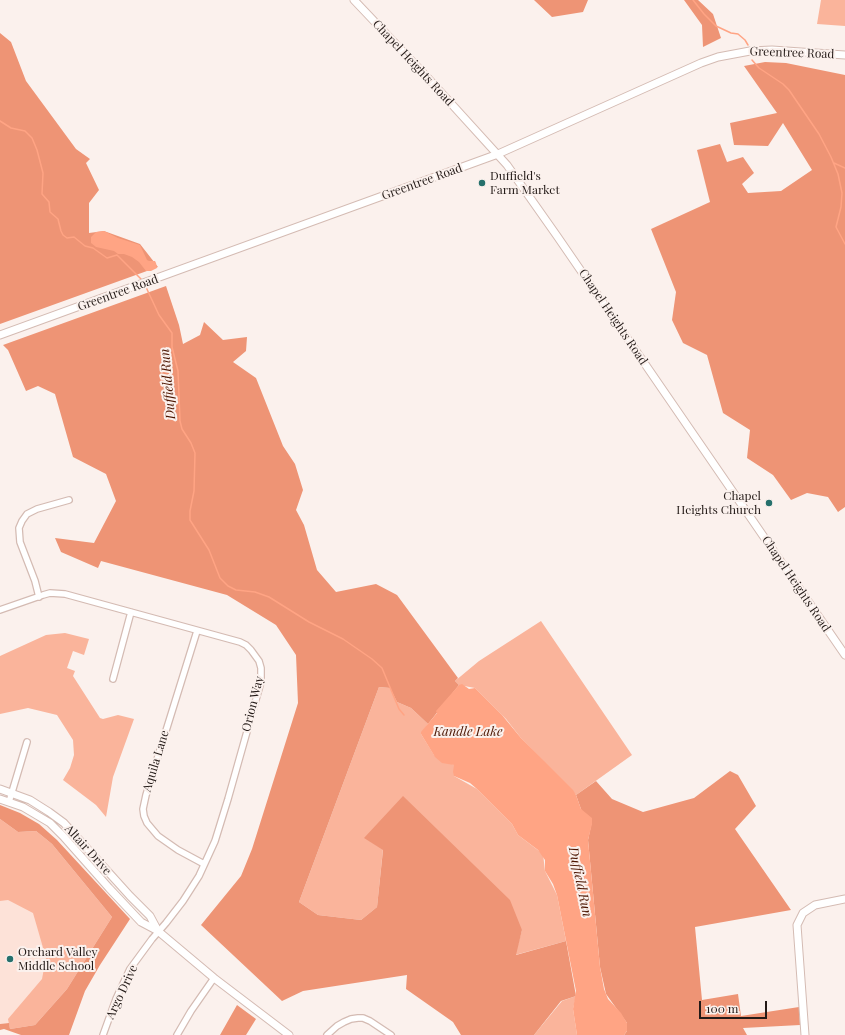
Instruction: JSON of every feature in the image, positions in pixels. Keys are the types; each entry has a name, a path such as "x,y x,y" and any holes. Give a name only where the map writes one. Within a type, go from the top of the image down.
{"street":[{"name":"Chapel Heights Road","path":"354,0 498,154 557,236 845,656"},
{"name":"Greentree Road","path":"0,335 498,154 701,63 718,57 750,51 772,50 845,55"},
{"path":"39,597 35,581 20,542 19,528 27,514 37,509 69,500"},
{"name":"Orion Way","path":"0,610 50,593 65,594 246,645 259,661 262,674 215,841 199,876 183,901 158,931"},
{"path":"113,679 131,612"},
{"name":"Aquila Lane","path":"197,631 143,809 147,823 158,836 178,850 204,864"},
{"path":"9,802 27,742"},
{"name":"Altair Drive","path":"0,789 12,792 38,804 64,824 150,916 158,931"},
{"name":"Altair Drive","path":"0,800 9,802 34,813 57,829 141,922 158,931 214,978 289,1035"},
{"path":"805,1035 798,925 801,916 805,911 815,905 845,899"},
{"name":"Argo Drive","path":"103,1035 116,999 130,970 158,931"},
{"path":"177,1035 191,1011 214,978"},
{"path":"327,1035 344,1022 358,1018 363,1018 370,1021 391,1035"}],"shaded area":[{"path":"534,0 588,0 583,12 552,17"},
{"path":"684,0 698,0 713,14 721,38 703,47 702,25"},
{"path":"821,0 845,0 845,26 817,24"},
{"path":"0,33 11,42 26,81 76,149 90,159 86,163 99,190 89,203 89,233 104,231 140,244 158,267 0,324"},
{"path":"765,62 786,63 845,75 845,507 838,512 828,497 807,493 791,500 773,475 747,458 750,430 723,413 707,355 683,343 672,320 676,292 651,229 710,202 697,150 720,144 727,162 743,157 754,173 742,184 748,193 781,191 812,170 783,123 768,146 734,145 730,123 777,113 744,66"},
{"path":"166,286 179,325 183,344 200,335 204,322 223,340 247,337 246,351 233,362 256,378 283,446 295,464 303,490 296,510 304,525 317,570 336,592 376,584 397,595 458,678 455,681 459,685 428,724 411,708 397,702 390,688 379,687 299,902 318,915 361,920 377,907 383,850 364,838 403,796 510,900 522,930 516,955 566,941 576,996 561,1001 534,1035 461,1035 453,1022 406,989 407,975 303,991 282,1001 201,925 241,876 252,849 298,703 296,655 276,625 227,595 101,561 98,568 61,552 55,538 94,543 116,501 106,474 73,457 55,394 38,386 26,391 8,350 3,345"},
{"path":"541,621 632,755 576,795 521,738 506,719 475,688 459,685 455,681 479,661"},
{"path":"65,633 89,639 84,655 73,651 67,668 75,671 73,676 100,718 103,719 118,715 134,719 113,777 106,817 96,805 63,780 70,768 74,755 73,740 57,715 28,708 0,714 0,656 46,635"},
{"path":"379,687 390,688 397,702 411,708 428,724 421,734 434,755 454,765 454,776 477,789 512,824 518,835 543,854 545,871 557,895 566,941 515,955 522,930 365,838 383,849 377,907 361,920 318,915 299,902"},
{"path":"730,771 738,775 756,806 735,829 791,910 695,927 702,1000 738,994 741,1016 799,1007 800,1025 743,1028 747,1035 624,1035 627,1031 627,1023 606,994 600,967 588,840 592,821 582,812 576,795 596,781 612,799 643,812 694,798"},
{"path":"0,805 20,813 39,824 57,840 130,919 85,991 69,1035 21,1035 4,1029 0,1030 0,1024 9,1023 10,1029 35,1025 67,989 112,917 52,844 36,831 18,832 0,819"},
{"path":"0,819 112,917 35,1025 9,1023 0,1024"},
{"path":"0,819 18,832 36,831 52,844 112,917 67,989 35,1025 10,1029 8,1019 42,979 46,958 33,913 8,900 0,901"},
{"path":"576,996 573,1009 577,1035 534,1035 562,1001"},
{"path":"237,1005 256,1019 246,1035 220,1035"}],"water":[{"path":"104,231 118,238 140,245 147,260 155,261 157,268 151,271 146,271 139,262 132,257 96,247 91,243 91,237 96,232"},
{"name":"Kandle Lake","path":"462,684 469,689 475,688 502,715 521,738 573,790 581,809 592,818 588,840 600,967 604,989 608,999 621,1013 627,1023 627,1031 624,1035 577,1035 573,1009 576,991 557,895 553,884 545,871 545,860 538,850 518,835 512,824 477,789 470,783 454,776 454,765 442,763 435,757 421,734 421,732 437,713 436,711 459,685"}],"waterway":[{"path":"693,0 716,26 731,33 738,34 748,45"},
{"path":"752,60 759,68 783,84 789,90 819,134 831,157 838,174 842,193 841,207 836,227 845,244"},
{"name":"Duffield Run","path":"0,121 11,128 25,131 32,138 43,173 42,194 49,202 50,212 58,219 63,235 67,238 74,237 85,246 93,248 107,258 117,255 142,280"},
{"path":"834,163 845,168"},
{"name":"Duffield Run","path":"145,285 159,315 172,333 172,347 178,371 180,421 182,429 191,443 195,453 194,491 190,511 190,520 209,550 220,578 228,586 236,590 255,592 269,597 309,622 343,639 372,659 382,668 399,709 404,715"}],"place":[{"name":"Duffield's Farm Market","path":"482,183"},
{"name":"Chapel Heights Church","path":"769,503"},
{"name":"Orchard Valley Middle School","path":"10,959"}]}
